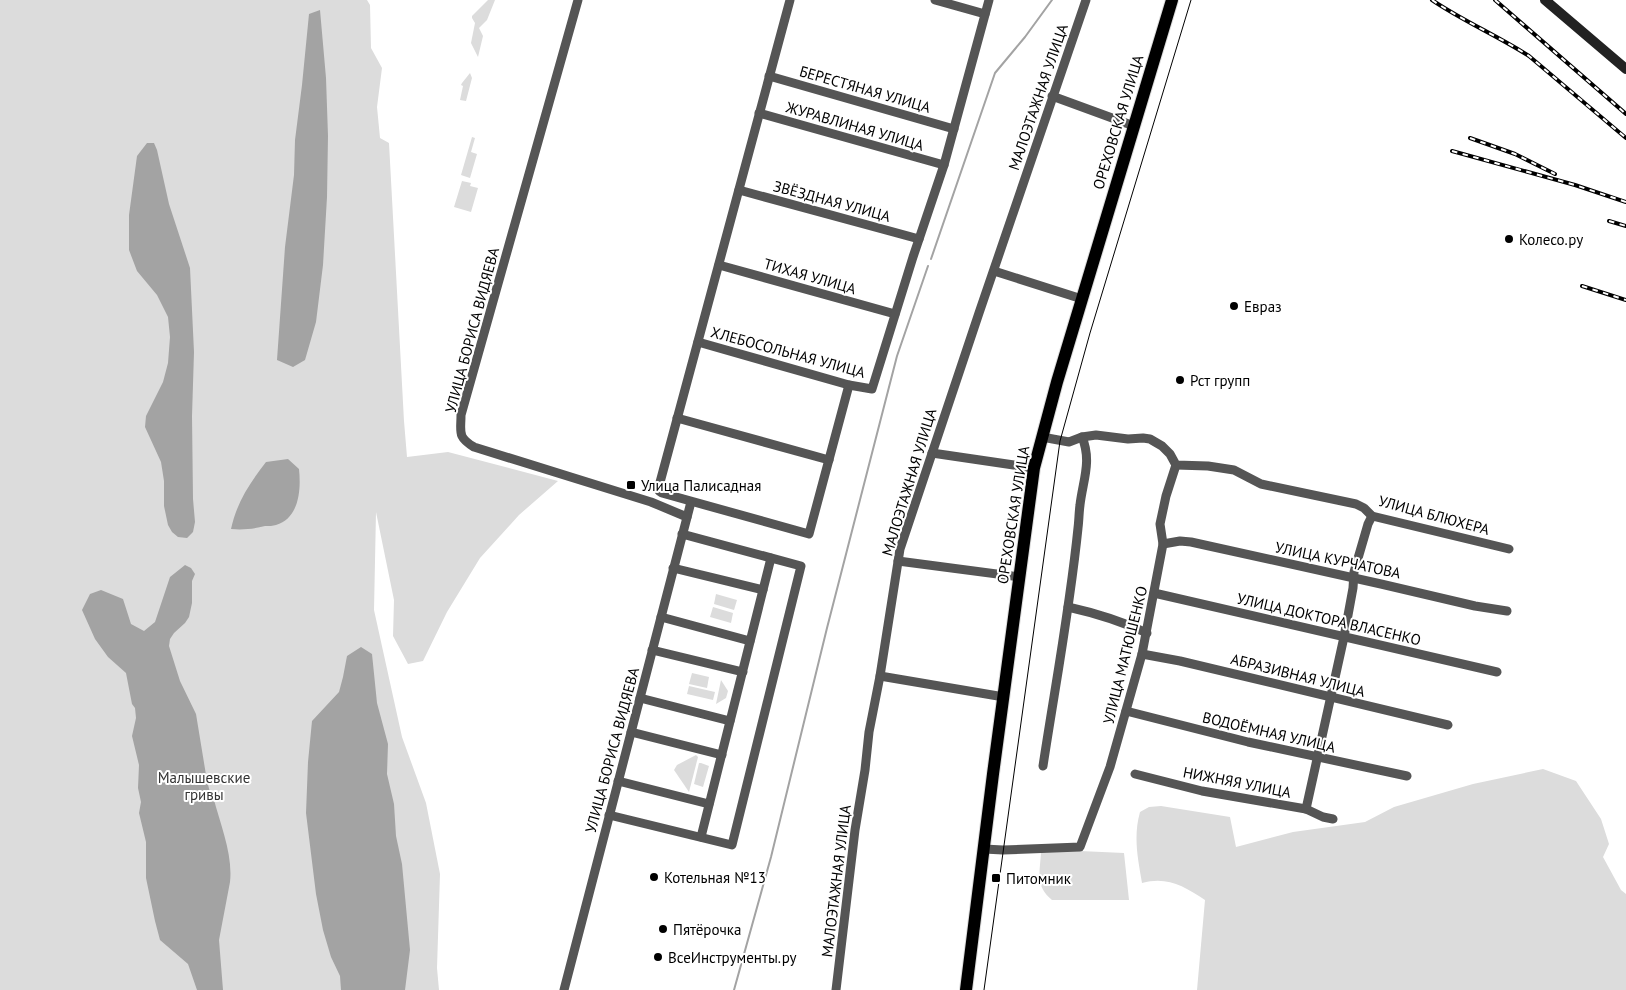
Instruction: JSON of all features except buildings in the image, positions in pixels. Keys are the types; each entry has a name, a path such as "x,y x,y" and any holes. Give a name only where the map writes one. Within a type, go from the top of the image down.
{"main road":[{"name":"ОРЕХОВСКАЯ УЛИЦА","path":"966,990 1034,468 1057,382 1172,0"},
{"path":"1545,0 1626,69"}],"street":[{"name":"УЛИЦА БОРИСА ВИДЯЕВА","path":"578,0 461,414 460,435 464,441 474,446 651,502 687,517"},
{"path":"790,0 658,486 659,491 690,502 809,534 850,385"},
{"path":"936,0 985,14"},
{"path":"895,314 944,165 989,0"},
{"name":"МАЛОЭТАЖНАЯ УЛИЦА","path":"836,990 869,732 900,549 1086,0"},
{"name":"БЕРЕСТЯНАЯ УЛИЦА","path":"769,76 954,129"},
{"path":"1052,96 1134,126"},
{"name":"ЖУРАВЛИНАЯ УЛИЦА","path":"759,114 944,165"},
{"name":"ЗВЁЗДНАЯ УЛИЦА","path":"739,190 919,239"},
{"name":"ТИХАЯ УЛИЦА","path":"719,264 895,314"},
{"path":"994,270 1082,299"},
{"name":"ХЛЕБОСОЛЬНАЯ УЛИЦА","path":"698,342 872,390 895,314"},
{"path":"677,418 829,460"},
{"path":"1042,437 1069,442 1082,437 1096,435 1128,439 1143,438 1162,446 1176,464"},
{"path":"1043,766 1068,607 1079,506 1088,459 1087,449 1082,437"},
{"path":"932,453 1034,468"},
{"name":"УЛИЦА БЛЮХЕРА","path":"1176,464 1234,470 1261,484 1356,504 1364,508 1372,516 1509,549"},
{"name":"УЛИЦА МАТЮШЕНКО","path":"984,849 1080,847 1104,786 1142,654 1163,544 1160,524 1176,464"},
{"name":"УЛИЦА БОРИСА ВИДЯЕВА","path":"564,990 690,502"},
{"path":"1306,809 1344,637 1353,588 1353,578 1372,516"},
{"path":"609,815 732,845 801,566 682,534"},
{"name":"УЛИЦА КУРЧАТОВА","path":"1163,544 1180,541 1191,542 1507,612"},
{"path":"701,837 771,558"},
{"path":"898,561 1020,577"},
{"path":"674,568 763,590"},
{"name":"УЛИЦА ДОКТОРА ВЛАСЕНКО","path":"1154,593 1497,672"},
{"path":"1068,607 1095,613 1128,624 1147,633"},
{"path":"661,617 750,641"},
{"path":"652,650 742,672"},
{"name":"АБРАЗИВНАЯ УЛИЦА","path":"1142,654 1180,661 1448,725"},
{"path":"880,676 1004,697"},
{"path":"640,698 730,721"},
{"name":"ВОДОЁМНАЯ УЛИЦА","path":"1126,712 1318,758 1407,776"},
{"path":"631,732 722,754"},
{"name":"НИЖНЯЯ УЛИЦА","path":"1135,774 1202,791 1306,809 1323,817 1333,819"},
{"path":"618,781 709,804"}],"green space":[{"name":"Малышевские гривы","path":"0,0 367,0 370,5 371,48 382,68 377,107 380,138 389,143 407,457 448,452 558,481 519,515 480,558 447,612 423,661 408,664 393,636 394,600 376,512 374,610 402,737 426,803 440,874 437,968 439,990 0,990"},
{"path":"488,0 495,0 487,20 479,28 483,36 478,57 471,43 475,23 472,16"},
{"path":"470,73 472,78 466,101 460,100 463,86 461,85"},
{"path":"472,137 475,138 471,152 477,154 470,178 461,175"},
{"path":"462,181 471,183 470,186 478,188 471,212 454,207"},
{"path":"716,594 737,600 734,610 714,604"},
{"path":"713,607 733,613 731,623 710,617"},
{"path":"692,673 709,677 707,688 689,684"},
{"path":"721,680 728,691 726,698 716,704"},
{"path":"689,686 715,692 713,700 687,694"},
{"path":"696,755 698,757 689,792 674,770 677,765"},
{"path":"699,763 709,766 703,787 694,784"},
{"path":"1543,769 1576,781 1601,819 1609,844 1603,857 1621,890 1626,894 1626,990 1197,990 1205,900 1190,890 1175,884 1159,881 1142,883 1137,848 1137,830 1140,812 1149,807 1161,806 1230,817 1236,847 1293,832 1365,822 1394,807 1473,784"},
{"path":"1041,852 1124,853 1129,900 1052,900 1047,895 1040,878"}],"shaded area":[{"path":"320,10 326,78 328,136 323,265 316,322 305,360 293,367 277,360 285,247 294,175 295,140 309,14"},
{"path":"147,143 154,143 157,150 169,204 190,268 194,352 192,416 195,522 193,532 187,538 178,537 168,525 164,506 164,481 161,462 145,427 146,416 163,382 168,363 170,337 168,317 157,295 137,271 129,250 129,215 137,156"},
{"path":"288,459 299,469 300,477 297,501 290,516 275,525 248,529 231,529 244,494 266,462"},
{"path":"185,565 191,568 195,574 192,581 192,603 189,617 174,633 170,639 169,646 180,681 196,714 207,781 223,830 230,861 230,882 219,940 223,990 197,990 188,964 160,940 146,878 146,842 139,813 141,802 138,788 139,765 132,736 136,718 135,708 132,704 126,673 108,657 95,639 82,610 90,594 101,590 123,599 131,624 144,631 155,622 170,577"},
{"path":"361,647 372,654 377,703 388,744 387,774 394,804 396,836 402,864 410,950 405,990 341,990 340,976 331,957 323,930 316,894 306,813 312,721 339,692 347,656"}],"waterway":[{"path":"931,259 995,73 1052,0"},
{"path":"734,990 771,857 827,628 897,356 928,266"}],"tram line":[{"path":"984,990 1060,441 1090,333 1191,0"}],"railway":[{"path":"1432,0 1529,56 1626,138"},
{"path":"1495,0 1626,114"},
{"path":"1470,138 1515,154 1555,174"},
{"path":"1452,151 1575,185 1626,202"},
{"path":"1609,221 1626,226"},
{"path":"1582,286 1626,300"}],"place":[{"name":"Колесо.ру","path":"1509,239"},
{"name":"Евраз","path":"1234,306"},
{"name":"Рст групп","path":"1180,380"},
{"name":"Улица Палисадная","path":"631,485"},
{"name":"Котельная №13","path":"654,877"},
{"name":"Питомник","path":"996,878"},
{"name":"Пятёрочка","path":"663,929"},
{"name":"ВсеИнструменты.ру","path":"658,957"}]}
